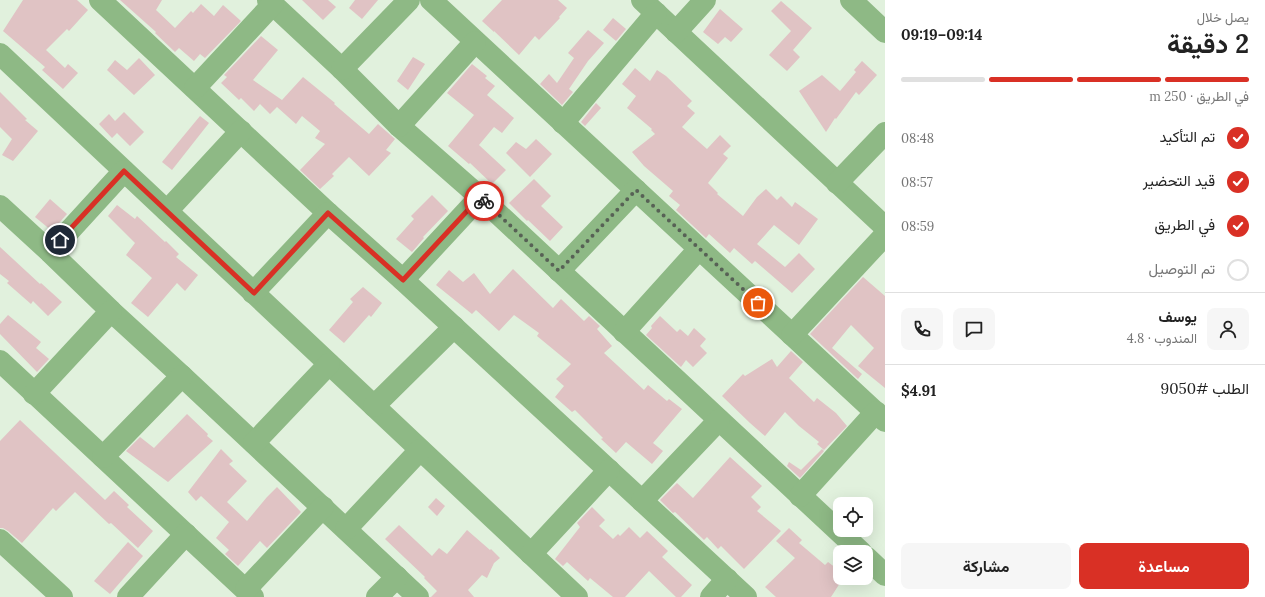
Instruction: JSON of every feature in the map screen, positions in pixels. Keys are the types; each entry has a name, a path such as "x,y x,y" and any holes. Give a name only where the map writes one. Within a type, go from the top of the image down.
{"street":[{"path":"100,0 328,213 403,280 746,597"},
{"path":"342,68 409,0"},
{"path":"431,0 880,417 800,496"},
{"path":"676,32 705,0"},
{"path":"851,0 885,32"},
{"path":"194,88 270,2 342,68 399,126 480,197 853,545"},
{"path":"564,123 649,7 885,227"},
{"path":"399,126 475,42"},
{"path":"0,54 531,554 563,593"},
{"path":"167,211 241,131"},
{"path":"837,183 885,133"},
{"path":"50,252 124,171"},
{"path":"559,271 636,190"},
{"path":"403,280 480,197"},
{"path":"0,206 418,597"},
{"path":"254,293 328,213"},
{"path":"792,335 885,235"},
{"path":"624,332 699,249"},
{"path":"34,394 111,311"},
{"path":"374,406 454,327"},
{"path":"0,361 250,593 323,507"},
{"path":"254,444 329,364"},
{"path":"103,457 182,376"},
{"path":"642,501 719,420"},
{"path":"346,529 420,450"},
{"path":"531,554 609,470"},
{"path":"128,597 186,534"},
{"path":"0,540 62,597"},
{"path":"873,563 884,573"},
{"path":"377,597 396,577"},
{"path":"711,597 727,579"}],"building":[{"path":"23,0 77,0 88,10 69,31 67,29 46,50 65,68 68,64 78,73 63,89 42,70 45,67 3,31"},
{"path":"120,0 162,0 156,10 175,28 191,11 193,13 201,4 214,16 223,5 241,21 205,58 200,54 194,61 179,48 175,52 155,33 156,32"},
{"path":"302,0 328,0 336,7 323,20"},
{"path":"355,0 378,0 362,19 349,8"},
{"path":"502,0 558,0 567,8 559,17 560,18 539,40 535,36 519,55 482,21"},
{"path":"781,1 812,28 793,50 800,57 787,71 769,55 791,31 771,11"},
{"path":"720,9 743,29 731,42 725,37 718,44 703,32"},
{"path":"613,18 626,29 616,41 603,30"},
{"path":"588,30 604,43 588,61 569,89 573,92 562,105 540,84 549,74 557,83 574,58 568,53"},
{"path":"261,36 278,50 253,80 282,100 303,77 335,103 334,104 369,134 378,124 395,139 386,150 391,153 369,176 349,157 332,174 334,176 320,189 300,170 325,144 315,138 320,131 302,116 296,124 277,107 270,114 260,104 254,111 241,98 239,100 221,83 227,77 224,75"},
{"path":"413,57 425,64 408,90 397,81"},
{"path":"139,58 155,75 134,95 107,70 115,60 127,70"},
{"path":"862,61 877,75 859,95 856,92 826,132 799,91 822,75 840,91 856,72 854,70"},
{"path":"472,64 487,76 485,78 495,86 487,95 514,118 502,133 494,127 479,145 506,170 492,184 470,163 469,164 448,146 474,115 447,93"},
{"path":"635,68 650,81 657,70 666,76 692,101 687,106 695,113 682,127 707,149 720,135 731,146 723,154 728,158 708,183 718,193 717,194 743,216 757,197 766,189 777,200 781,196 792,207 795,202 818,219 799,245 774,225 757,244 785,267 799,253 815,269 792,293 755,261 752,264 734,248 730,253 709,234 706,238 676,210 680,205 669,196 673,191 644,166 632,152 655,134 651,130 652,129 627,108 636,96 622,84"},
{"path":"0,92 27,119 25,120 38,131 13,161 2,155 12,139 0,127"},
{"path":"596,103 601,108 585,126 581,122"},
{"path":"124,112 144,132 130,146 117,133 112,138 99,124 109,114 115,121"},
{"path":"200,116 209,123 172,170 162,162"},
{"path":"536,139 552,154 530,177 506,153 516,142 526,149"},
{"path":"534,179 551,196 541,206 563,227 550,241 509,203"},
{"path":"432,195 448,211 423,237 424,238 412,252 396,239 414,219 411,216"},
{"path":"50,199 67,214 52,231 35,217"},
{"path":"117,205 135,219 137,216 165,242 166,241 179,254 176,257 198,275 185,291 177,283 148,317 131,303 152,278 126,255 135,243 108,216"},
{"path":"0,247 62,302 48,316 33,301 31,304 7,283 9,281 0,274"},
{"path":"513,269 553,308 561,299 584,321 589,316 600,326 597,329 612,346 604,353 644,390 648,385 667,401 669,399 682,409 653,443 663,451 652,464 626,442 616,453 575,410 572,412 555,397 564,386 556,379 571,364 537,336 539,333 514,315 499,331 476,310 472,314 436,285 449,270 463,282 474,273 490,294"},
{"path":"863,277 885,296 885,388 858,366 874,348 851,325 832,348 862,374 858,379 810,334"},
{"path":"363,287 382,303 371,317 369,315 344,343 329,330 353,302 350,299"},
{"path":"8,315 41,342 36,348 49,359 37,372 0,334 0,324"},
{"path":"660,316 677,332 680,329 688,336 694,328 706,339 700,346 707,353 693,367 686,360 681,367 646,335 652,328 651,326"},
{"path":"791,351 803,362 789,378 814,402 817,398 836,413 847,426 824,450 817,444 819,442 799,426 785,412 765,436 722,396 743,374 745,376 772,359 777,367"},
{"path":"187,414 208,434 207,436 213,441 168,482 126,451 140,437 154,448"},
{"path":"20,420 105,500 114,491 129,505 127,507 153,531 138,548 111,523 109,524 75,492 56,511 53,508 22,543 8,531 0,528 0,441"},
{"path":"221,449 233,461 229,464 247,481 227,502 247,521 277,487 301,512 267,548 260,541 238,566 225,554 229,550 216,538 229,522 201,496 196,501 188,492"},
{"path":"822,449 824,451 800,478 787,466 789,462 801,470"},
{"path":"730,457 762,486 751,497 761,507 757,511 781,531 744,569 721,546 718,549 707,537 704,540 675,512 673,513 660,500 677,483 693,498"},
{"path":"436,498 445,506 437,516 428,507"},
{"path":"592,507 605,520 599,526 613,539 618,534 620,536 629,527 640,538 647,531 668,551 662,557 692,585 681,597 676,597 649,571 625,597 613,597 590,578 588,581 567,562 563,566 555,559 580,527 577,523"},
{"path":"399,525 432,556 439,548 447,554 467,530 500,558 494,563 487,578 482,575 468,590 474,597 431,597 437,591 424,578 425,577 385,539"},
{"path":"789,528 802,540 799,543 825,565 828,562 833,566 833,585 839,585 831,597 776,597 765,587 795,558 776,541"},
{"path":"128,542 143,556 110,594 94,581"}],"way so far":[{"path":"484,201 559,271 636,190 758,303"}],"route":[{"path":"60,240 124,171 254,293 328,213 403,280 480,197 484,201"}]}
